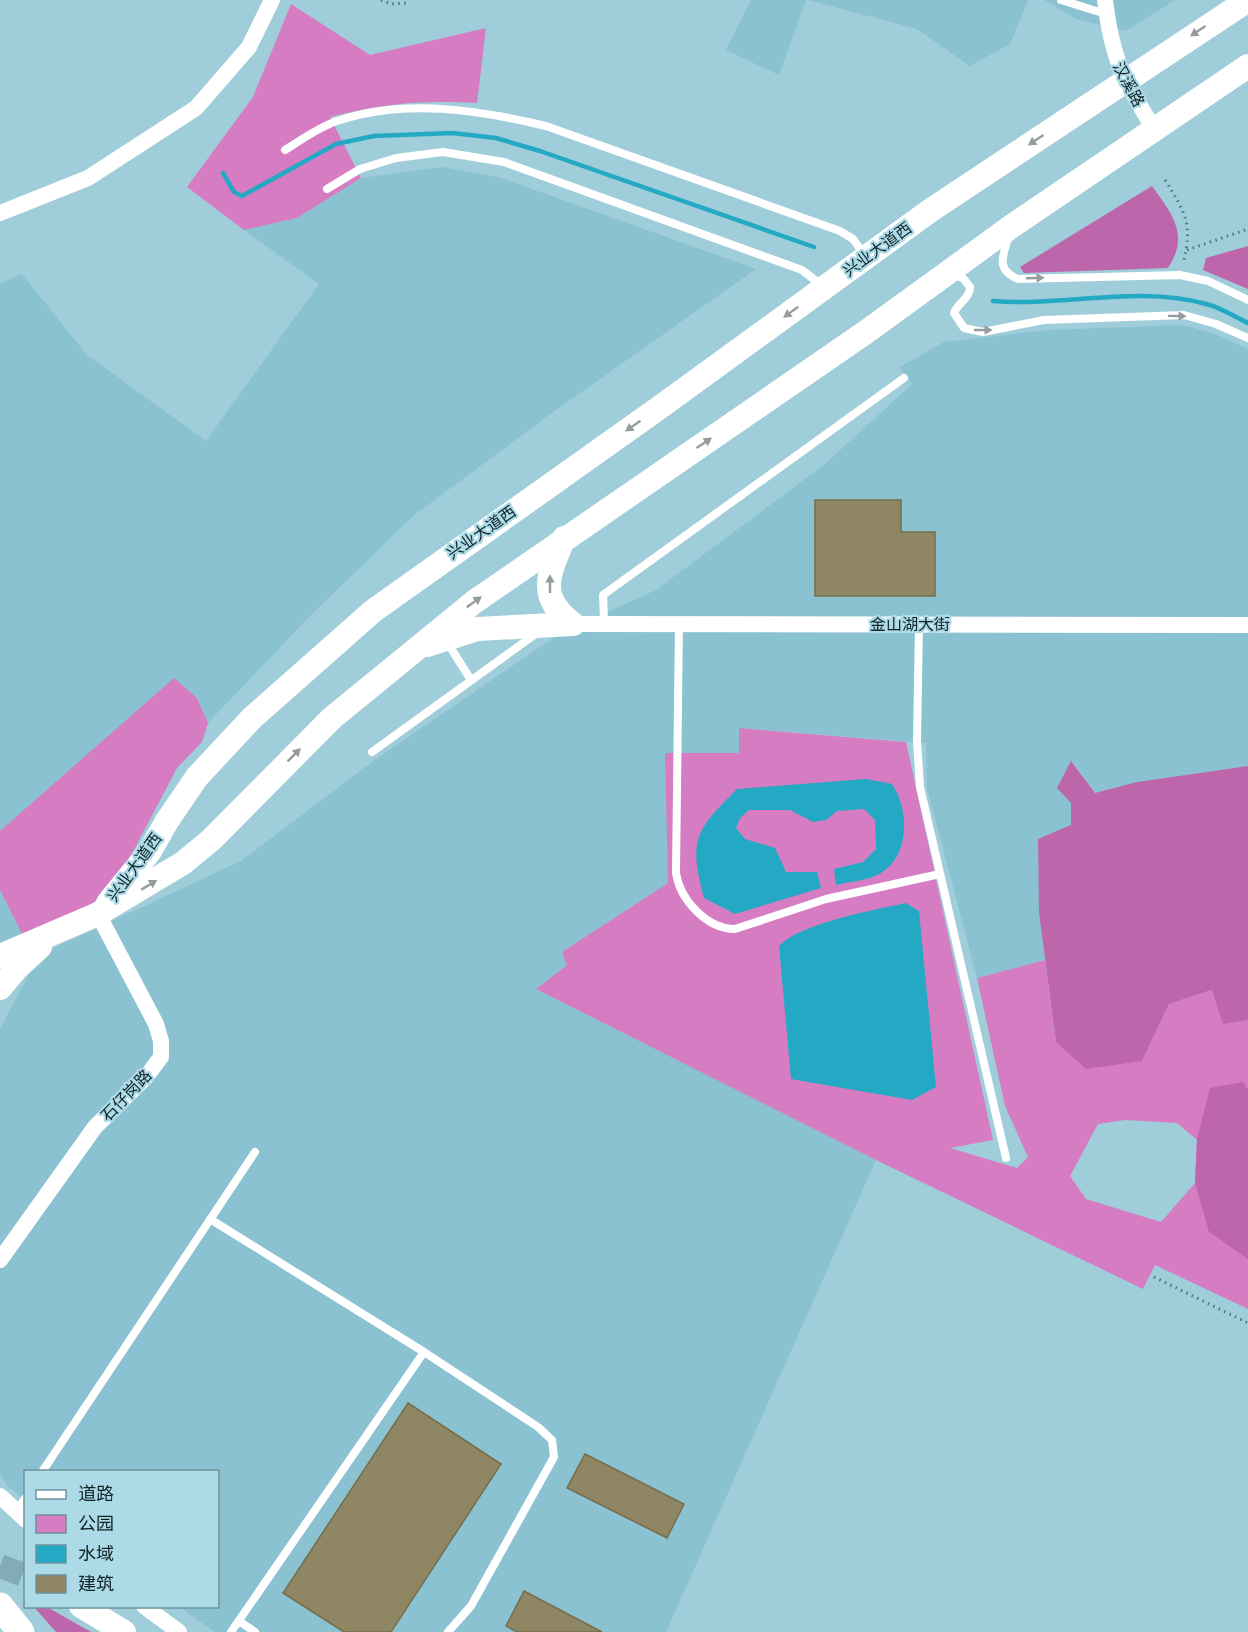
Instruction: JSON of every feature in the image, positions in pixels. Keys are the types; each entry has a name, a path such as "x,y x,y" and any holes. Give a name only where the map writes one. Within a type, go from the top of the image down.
{"main road":[{"path":"0,1606 21,1632"}],"street":[{"path":"1,215 88,178 196,108 249,47 272,0"},
{"name":"兴业大道西","path":"98,914 150,850 167,820 197,777 252,718 373,611 663,405 931,210 1248,0"},
{"name":"汉溪路","path":"1105,7 1114,57 1124,81 1154,129"},
{"name":"兴业大道西","path":"98,914 183,863 211,840 332,718 394,665 474,602 856,339 1012,226 1248,66"},
{"path":"564,538 549,575 549,589 551,602 559,614 573,624"},
{"name":"金山湖大街","path":"573,624 604,622 1248,625"},
{"path":"394,665 427,645 477,629 573,624"},
{"path":"0,956 98,914"},
{"name":"石仔岗路","path":"0,1260 95,1127 146,1077 160,1057 160,1041 156,1024 98,914"},
{"path":"0,988 16,969 55,934"},
{"path":"0,1496 20,1516"},
{"path":"84,1608 124,1632"},
{"path":"147,1608 179,1632"}],"lane":[{"path":"1061,0 1105,7"},
{"path":"285,150 336,121 378,112 423,108 465,110 508,117 546,126 840,231 853,239 866,257"},
{"path":"327,189 360,169 396,158 442,152 504,162 802,270 824,287"},
{"path":"1012,226 1002,260 1008,275 1018,279 1180,275 1208,281 1248,300"},
{"path":"945,273 963,278 970,287 969,296 956,306 954,312 964,328 983,332 1044,320 1184,315 1216,324 1248,338"},
{"path":"604,622 603,595 904,378"},
{"path":"679,623 676,873 678,886 686,898 710,922 722,929 735,929 825,898 940,874"},
{"path":"372,752 549,624"},
{"path":"919,624 916,741 920,787 1006,1158"},
{"path":"445,639 471,680"},
{"path":"43,1470 255,1152"},
{"path":"210,1219 424,1352 538,1426 552,1440 554,1457 471,1606 448,1632"},
{"path":"231,1632 424,1352"},
{"path":"239,1621 255,1632"}],"path":[{"path":"381,0 391,4 411,3"},
{"path":"1165,180 1185,211 1190,234 1180,275"},
{"path":"1187,250 1248,229"},
{"path":"1154,1277 1248,1323"}],"shaded area":[{"path":"751,0 806,0 779,75 726,50"},
{"path":"808,0 1028,0 1010,44 970,66 917,29"},
{"path":"1044,0 1175,0 1126,31 1076,19"},
{"path":"442,167 498,177 756,269 553,412 413,516 308,618 208,723 197,698 0,831 0,284 22,274 87,355 206,441 319,284 244,230 297,218 361,178"},
{"path":"1152,186 1172,216 1178,235 1178,245 1168,268 1024,273 1020,267"},
{"path":"1248,246 1248,289 1203,270 1206,258"},
{"path":"1183,325 1213,333 1248,349 1248,766 1137,782 1095,793 1072,761 1071,825 1039,913 1045,960 977,978 927,788 926,743 740,728 740,753 666,753 668,883 562,952 567,965 537,989 876,1160 666,1632 215,1632 180,1608 219,1608 219,1470 24,1470 24,1498 7,1486 0,1474 0,1029 39,955 241,861 376,759 559,634 656,590 825,464 912,384 900,367 944,342 1048,330"},
{"path":"1071,761 1095,793 1137,782 1248,766 1248,1020 1223,1024 1212,990 1169,1004 1142,1061 1086,1069 1056,1042 1039,913 1038,839 1071,825 1071,803 1057,788"},
{"path":"0,890 23,936 0,945"},
{"path":"1243,1082 1248,1090 1248,1259 1209,1232 1195,1183 1197,1139 1210,1088"},
{"path":"35,1608 49,1608 91,1632 56,1632"}],"green space":[{"path":"291,4 370,55 486,28 477,103 403,104 368,108 330,117 361,178 297,218 244,230 187,187 253,97"},
{"path":"174,678 197,698 208,723 202,742 177,768 117,882 87,908 23,936 0,890 0,831"},
{"path":"739,728 906,742 993,1140 950,1148 1017,1168 1028,1157 1005,1106 977,978 1045,960 1056,1042 1142,1061 1169,1004 1213,990 1223,1023 1248,1020 1248,1309 1155,1265 1143,1289 876,1160 536,989 567,965 562,952 668,883 665,753 739,753","holes":["1125,1120 1177,1123 1197,1140 1195,1183 1161,1222 1086,1199 1070,1176 1098,1124"]}],"water":[{"path":"866,779 892,784 902,808 904,822 900,849 885,870 873,877 836,885 834,869 863,862 876,849 875,820 864,809 837,811 826,820 813,822 790,810 749,810 740,818 736,828 745,839 775,848 786,872 817,872 821,888 735,914 704,898 697,862 699,837 712,815 737,789"},
{"path":"906,903 919,911 936,1087 912,1100 791,1079 779,946 789,938 820,924"}],"building":[{"path":"815,500 901,500 901,532 935,532 935,596 815,596"},
{"path":"408,1403 501,1464 391,1632 344,1632 283,1593"},
{"path":"585,1454 684,1504 667,1538 567,1488"},
{"path":"524,1591 602,1632 517,1632 506,1626"}],"waterway":[{"path":"223,173 234,192 242,196 336,144 374,136 452,133 496,138 540,151 814,247"},
{"path":"993,301 1019,302 1153,296 1211,305 1248,323"}],"tunnel":[{"path":"0,1566 24,1575"}]}
